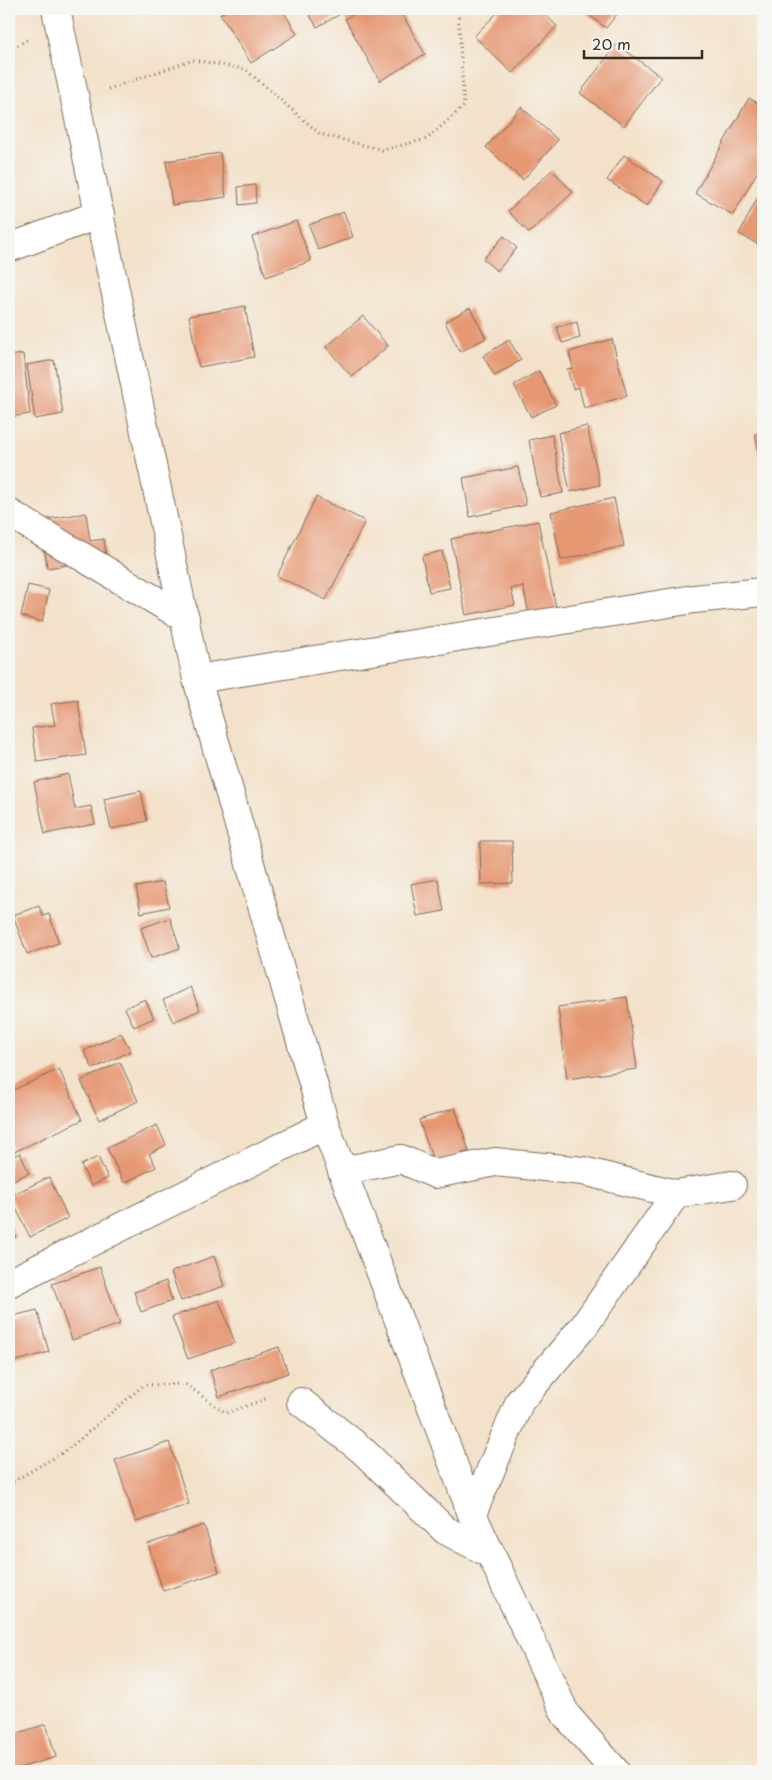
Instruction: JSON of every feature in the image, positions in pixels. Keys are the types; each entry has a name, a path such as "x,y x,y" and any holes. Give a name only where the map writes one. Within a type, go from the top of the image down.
{"street":[{"path":"56,9 197,679 324,1125 472,1514 566,1715 615,1771"},
{"path":"9,248 100,214"},
{"path":"9,513 185,618"},
{"path":"197,679 694,599 763,592"},
{"path":"9,1284 324,1125"},
{"path":"342,1171 401,1159 435,1174 495,1162 583,1171 676,1194 732,1185"},
{"path":"472,1514 520,1400 584,1326 676,1194"},
{"path":"301,1402 362,1450 445,1530 491,1554"}],"path":[{"path":"76,100 193,60 245,70 320,134 382,150 427,139 464,106 458,9"},
{"path":"9,1484 66,1450 144,1385 185,1384 226,1414 275,1395 301,1402"}],"building":[{"path":"229,9 282,9 297,34 251,63 220,14"},
{"path":"306,9 349,9 317,27"},
{"path":"362,9 399,9 425,54 380,81 345,19"},
{"path":"501,9 539,9 557,26 512,73 474,36"},
{"path":"581,9 621,9 606,28"},
{"path":"617,44 661,77 624,126 580,93"},
{"path":"749,98 763,106 763,162 733,215 695,193"},
{"path":"521,107 558,140 523,180 486,147"},
{"path":"220,153 226,197 172,205 166,161"},
{"path":"624,155 663,181 647,206 607,180"},
{"path":"552,170 573,192 529,233 508,211"},
{"path":"255,185 256,203 239,205 238,187"},
{"path":"759,195 763,197 763,247 739,234"},
{"path":"344,212 353,237 318,250 309,225"},
{"path":"296,221 311,261 266,277 252,237"},
{"path":"504,236 517,248 497,271 483,259"},
{"path":"245,306 254,357 199,367 189,316"},
{"path":"470,308 486,338 460,352 445,322"},
{"path":"363,316 388,346 352,377 326,347"},
{"path":"577,322 580,338 562,343 557,327"},
{"path":"612,339 627,396 584,408 579,387 573,389 567,369 573,368 569,352"},
{"path":"509,340 521,360 495,376 483,356"},
{"path":"23,354 30,414 10,417 9,356"},
{"path":"54,360 63,414 35,419 27,365"},
{"path":"539,371 556,405 531,417 514,385"},
{"path":"587,426 600,485 570,492 558,433"},
{"path":"763,433 763,458 760,459 755,434"},
{"path":"552,435 563,493 540,497 529,440"},
{"path":"518,467 526,505 470,517 463,478"},
{"path":"316,497 365,521 326,600 277,576"},
{"path":"614,498 624,546 561,560 551,512"},
{"path":"86,513 90,541 104,539 106,559 47,568 41,520"},
{"path":"538,521 557,612 530,619 523,586 511,589 515,605 466,615 451,539"},
{"path":"442,551 450,588 429,592 422,556"},
{"path":"28,585 49,590 42,622 21,616"},
{"path":"78,700 86,755 37,762 32,728 55,725 51,704"},
{"path":"68,774 75,809 91,806 95,824 45,834 34,782"},
{"path":"141,791 147,821 111,829 104,799"},
{"path":"480,841 512,841 513,883 481,884"},
{"path":"438,879 444,911 417,916 411,884"},
{"path":"163,882 169,907 141,913 136,887"},
{"path":"39,906 43,916 49,914 59,943 27,954 13,915"},
{"path":"170,918 180,948 151,958 141,928"},
{"path":"190,987 200,1010 173,1022 163,1000"},
{"path":"627,997 637,1069 567,1079 558,1007"},
{"path":"145,999 154,1018 134,1027 125,1008"},
{"path":"121,1033 131,1051 93,1069 84,1051"},
{"path":"120,1062 138,1101 99,1120 81,1081"},
{"path":"59,1069 82,1120 14,1152 9,1141 9,1092"},
{"path":"455,1108 469,1151 434,1163 419,1120"},
{"path":"157,1125 166,1145 149,1154 156,1167 124,1183 107,1148"},
{"path":"20,1153 29,1173 9,1182 9,1158"},
{"path":"98,1157 108,1178 91,1186 81,1165"},
{"path":"49,1177 68,1218 30,1237 10,1196"},
{"path":"9,1221 16,1237 9,1240"},
{"path":"214,1256 224,1286 181,1301 171,1272"},
{"path":"100,1267 120,1324 72,1340 52,1284"},
{"path":"166,1281 172,1301 141,1312 134,1292"},
{"path":"219,1300 235,1343 188,1359 172,1317"},
{"path":"37,1310 49,1352 9,1363 9,1317"},
{"path":"279,1347 288,1373 219,1397 210,1370"},
{"path":"169,1442 189,1504 136,1522 115,1460"},
{"path":"204,1525 219,1572 163,1591 148,1544"},
{"path":"46,1724 56,1757 9,1771 9,1736"}]}
